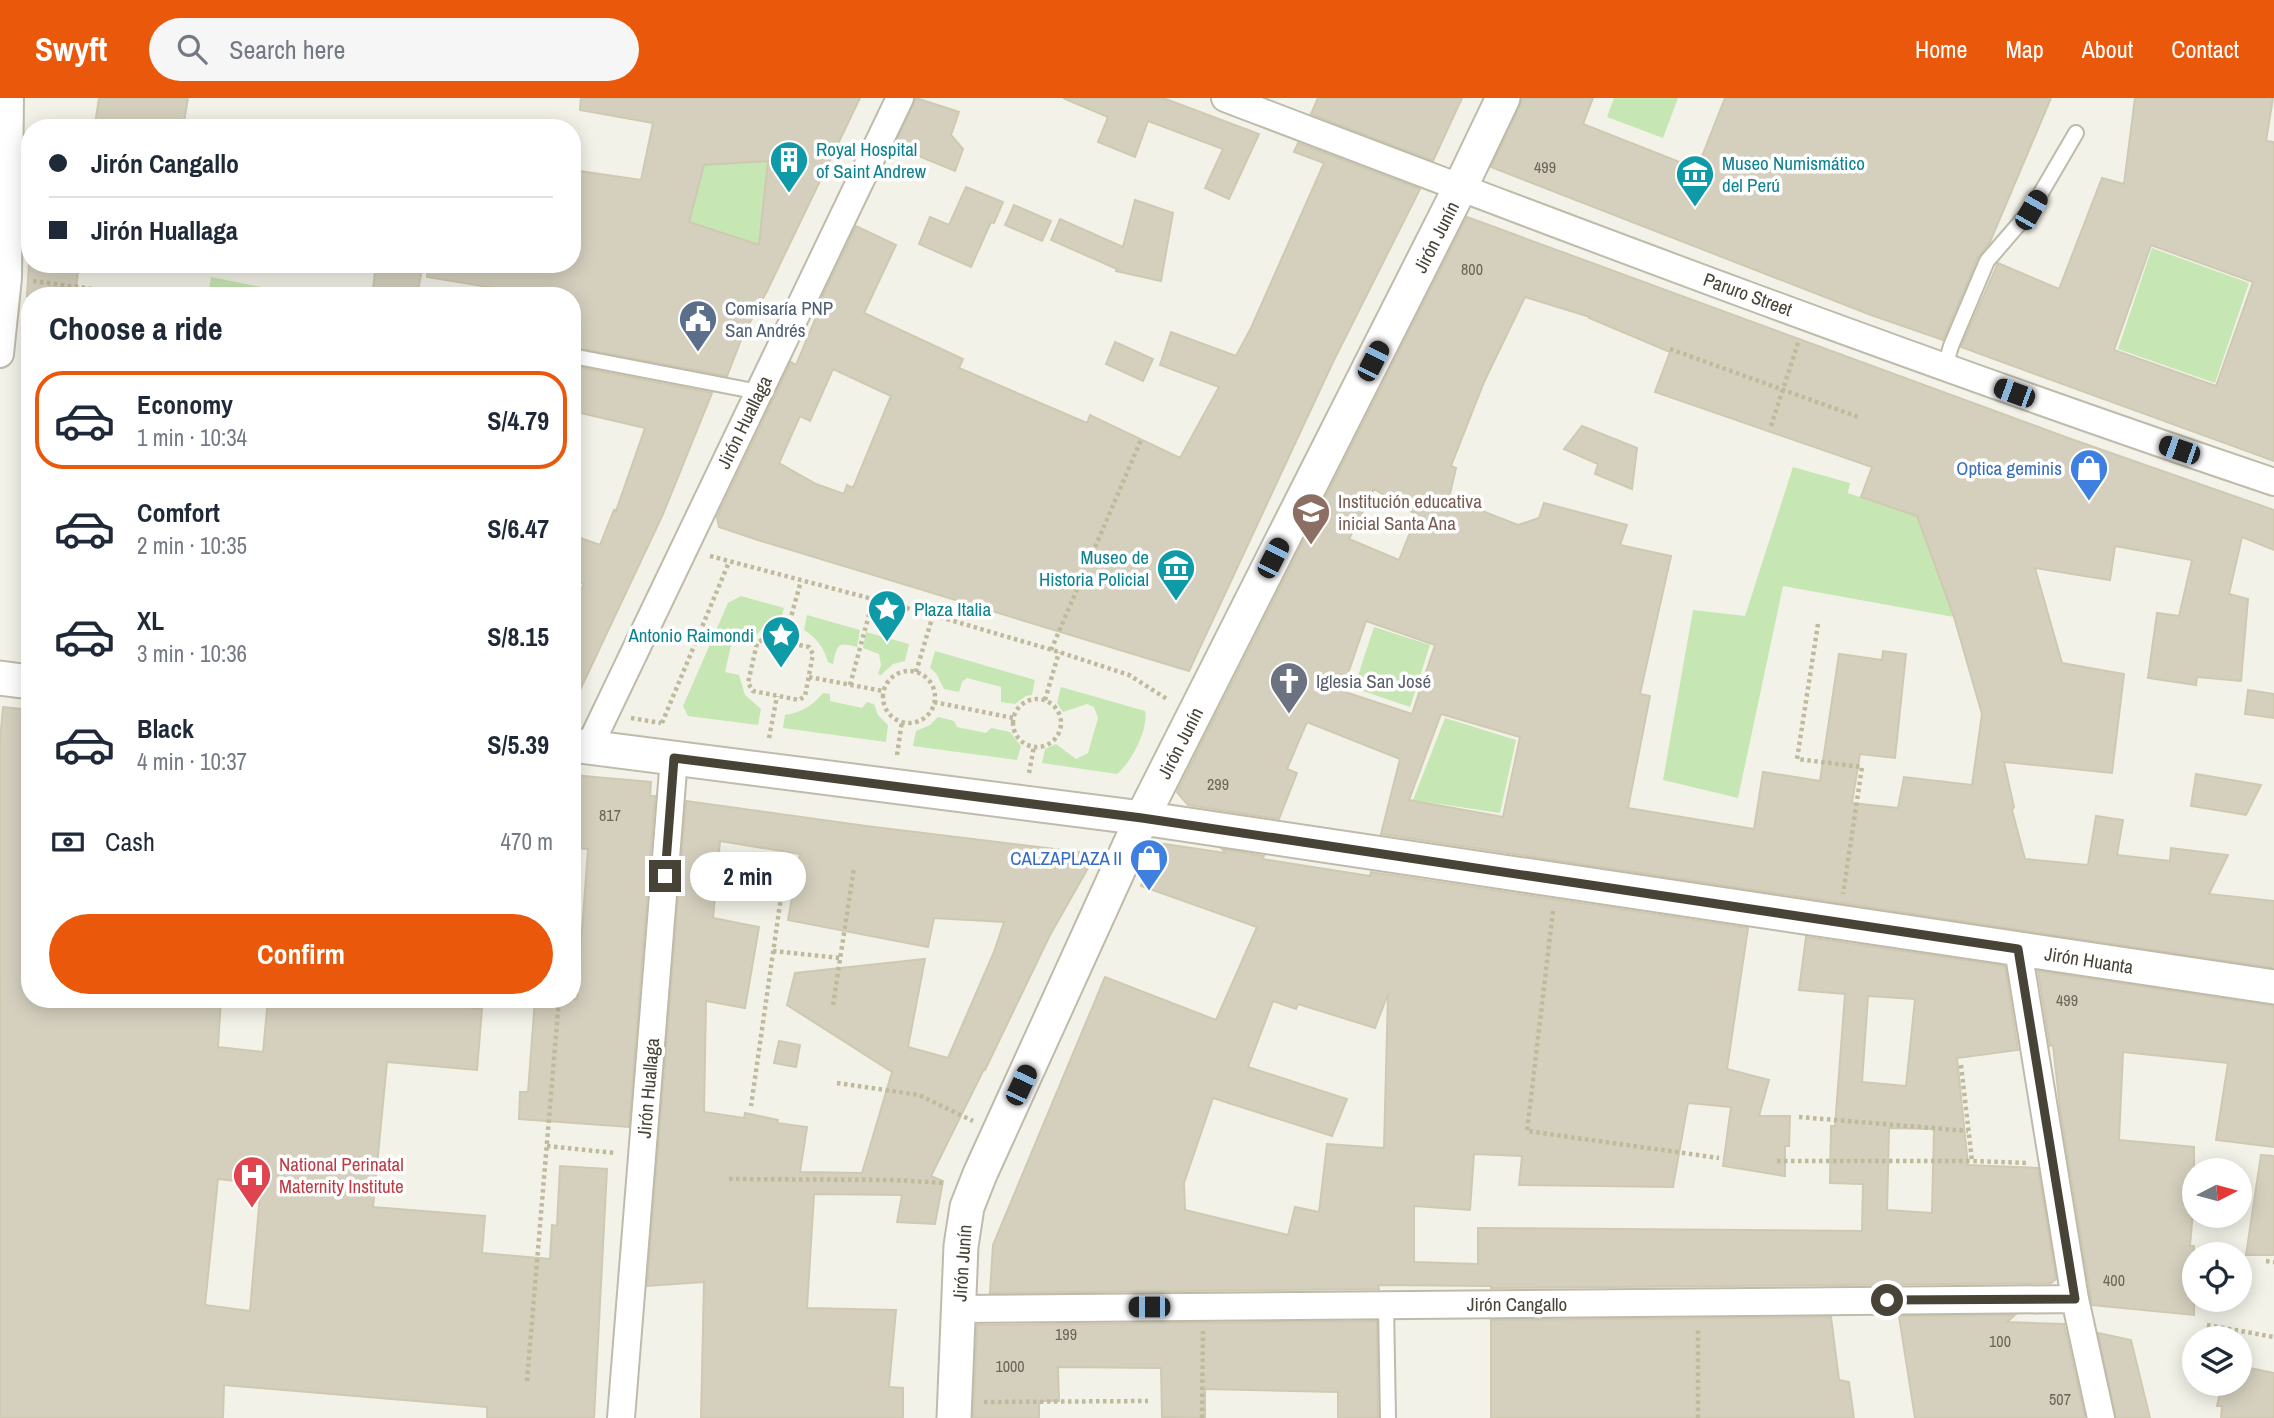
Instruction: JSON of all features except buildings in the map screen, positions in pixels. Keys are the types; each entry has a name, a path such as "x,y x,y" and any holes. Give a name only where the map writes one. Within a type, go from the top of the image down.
{"street":[{"path":"0,354 8,278 10,98"},
{"name":"Jirón Huallaga","path":"581,746 606,714 900,98"},
{"name":"Paruro Street","path":"1225,98 2059,410 2274,482"},
{"name":"Jirón Junín","path":"955,1410 961,1246 967,1207 976,1185 1142,818 1503,98"},
{"path":"0,678 21,681"},
{"name":"Jirón Huanta","path":"581,746 1142,818 2274,987"},
{"name":"Jirón Huallaga","path":"621,1418 674,758"},
{"path":"2018,949 2075,1299 2101,1418"},
{"name":"Jirón Cangallo","path":"958,1309 2075,1299"}],"lane":[{"path":"1945,367 1951,346 1987,261 2031,210 2076,133"},
{"path":"581,356 759,391"},
{"path":"1385,1305 1388,1418"}],"path":[{"path":"8,278 77,287"},
{"path":"1771,426 1807,317"},
{"path":"1670,349 1861,418"},
{"path":"1051,650 1141,440"},
{"path":"684,548 1059,652 1129,675 1165,699 1199,706"},
{"path":"662,723 729,562"},
{"path":"784,642 801,581"},
{"path":"850,685 873,600"},
{"path":"916,672 933,615"},
{"path":"1818,624 1797,760 1862,767 1839,922"},
{"path":"765,638 809,647 813,654 809,677 806,696 799,700 753,691 748,683 757,643 765,638"},
{"path":"1045,700 1059,652"},
{"path":"908,671 916,672 929,680 935,695 934,702 926,717 912,723 902,721 889,714 882,699 883,691 892,677 908,671"},
{"path":"809,677 883,691"},
{"path":"769,738 777,696"},
{"path":"1045,700 1056,708 1059,714 1059,730 1050,743 1034,746 1027,744 1015,734 1013,718 1025,701 1045,700"},
{"path":"934,702 1013,718"},
{"path":"606,714 674,724"},
{"path":"897,755 902,721"},
{"path":"757,736 782,740"},
{"path":"1029,773 1034,746"},
{"path":"884,754 910,757"},
{"path":"1016,771 1041,775"},
{"path":"833,1005 854,869"},
{"path":"665,876 782,890 751,1106"},
{"path":"1557,880 1527,1131 1718,1158"},
{"path":"773,951 840,958"},
{"path":"527,1381 558,1008"},
{"path":"1961,1065 1972,1161"},
{"path":"837,1083 919,1095 999,1134"},
{"path":"1800,1117 1968,1131"},
{"path":"547,1146 642,1155"},
{"path":"1777,1161 1972,1161 2053,1164"},
{"path":"729,1179 894,1180 976,1185"},
{"path":"2266,1261 2274,1262"},
{"path":"1698,1418 1699,1302"},
{"path":"1202,1418 1203,1307"},
{"path":"2207,1325 2274,1337"},
{"path":"955,1410 1148,1401"}],"green space":[{"path":"1614,98 1678,98 1663,138 1607,117"},
{"path":"768,161 759,245 689,222 704,165"},
{"path":"2152,248 2249,283 2215,383 2118,349"},
{"path":"211,277 262,287 209,287"},
{"path":"1793,467 1850,483 1848,493 1917,516 1954,617 1783,586 1738,798 1663,780 1693,610 1745,616"},
{"path":"741,596 784,608 779,625 762,629 747,644 732,641 725,672 739,675 745,695 761,709 758,725 688,716 683,706 728,603"},
{"path":"807,615 860,630 857,647 845,644 839,646 833,664 828,662 819,643 804,630"},
{"path":"1374,627 1430,645 1410,707 1354,688"},
{"path":"866,632 909,644 905,661 893,664 881,675 878,674 881,665 879,654 863,648"},
{"path":"935,651 1035,680 1032,695 1015,704 1001,702 1001,687 967,678 962,682 959,692 944,689 936,673 930,668"},
{"path":"1061,687 1145,711 1146,718 1138,745 1117,774 1042,763 1045,749 1056,744 1076,759 1088,753 1098,718 1094,707 1087,704 1063,712 1057,703"},
{"path":"823,693 830,694 830,701 862,708 867,702 874,704 878,715 888,725 886,742 783,728 785,715 806,708"},
{"path":"938,717 954,721 957,727 986,733 991,728 1010,732 1021,746 1017,760 913,746 916,731 930,725"},
{"path":"1445,718 1516,740 1500,813 1413,800"}],"place":[{"name":"Royal Hospital of Saint Andrew","path":"789,194"},
{"name":"Museo Numismático del Perú","path":"1695,208"},
{"name":"Comisaría PNP San Andrés","path":"698,353"},
{"name":"Optica geminis","path":"2089,502"},
{"name":"Institución educativa inicial Santa Ana","path":"1311,546"},
{"name":"Museo de Historia Policial","path":"1176,602"},
{"name":"Plaza Italia","path":"887,643"},
{"name":"Antonio Raimondi","path":"781,669"},
{"name":"Iglesia San José","path":"1289,715"},
{"name":"CALZAPLAZA II","path":"1149,892"},
{"name":"National Perinatal Maternity Institute","path":"252,1209"}],"route":[{"path":"665,876 674,758 1142,818 2018,949 2075,1299 1887,1300"}]}
